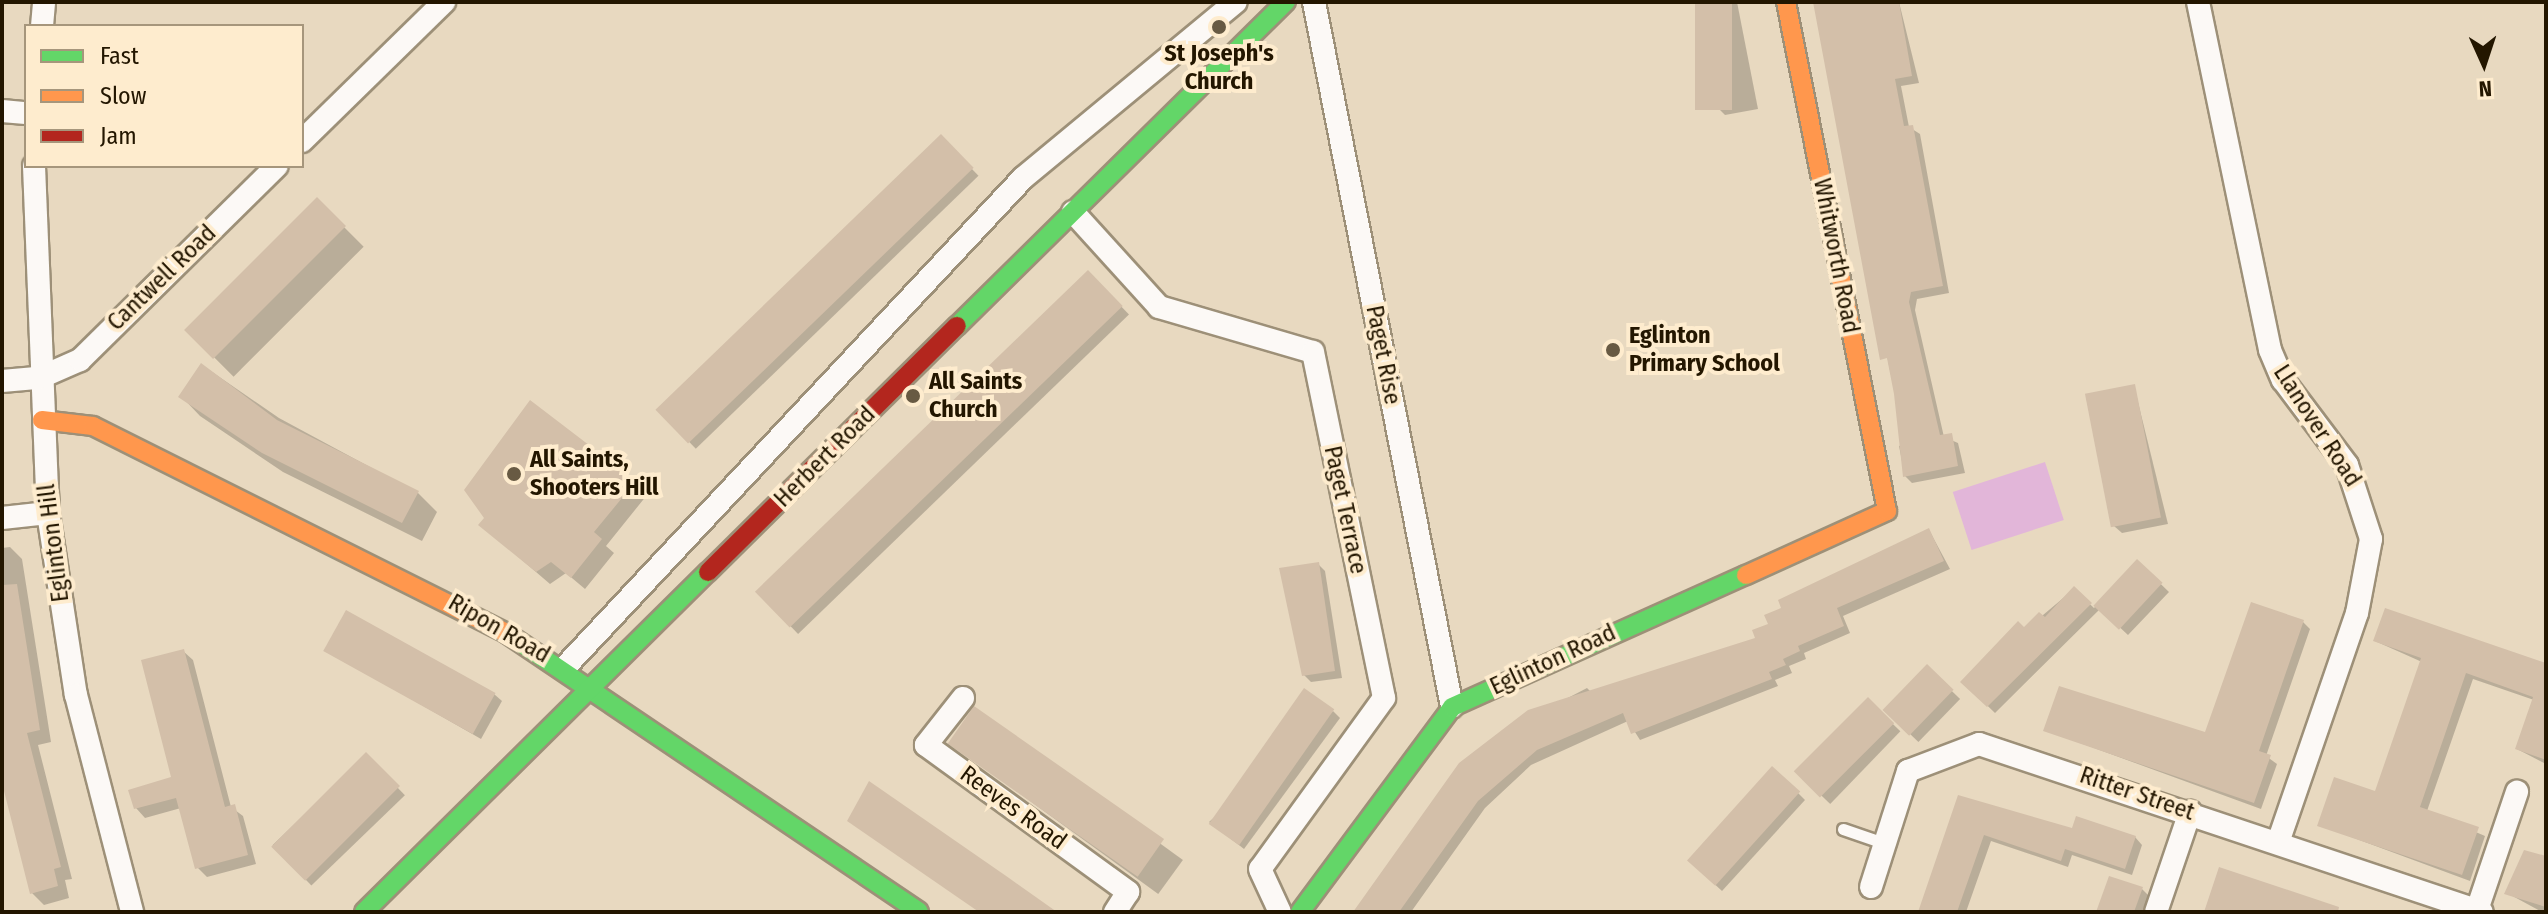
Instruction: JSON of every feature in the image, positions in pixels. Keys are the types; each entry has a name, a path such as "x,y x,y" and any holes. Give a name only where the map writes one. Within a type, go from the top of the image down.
{"street":[{"path":"42,24 44,2"},
{"path":"304,139 444,2"},
{"name":"Herbert Road","path":"565,667 1023,178 1236,2"},
{"name":"Herbert Road","path":"364,912 1286,2"},
{"name":"Paget Rise","path":"1314,2 1452,707"},
{"name":"Whitworth Road","path":"1786,2 1887,511"},
{"name":"Llanover Road","path":"2198,2 2270,350 2347,465 2371,539 2357,613 2278,842"},
{"path":"2,111 24,113"},
{"name":"Eglinton Hill","path":"34,168 39,378 48,513 76,695 132,912"},
{"name":"Cantwell Road","path":"2,381 39,378 80,360 275,168"},
{"name":"Paget Terrace","path":"1073,212 1159,307 1313,352 1384,698 1260,869 1280,912"},
{"name":"Ripon Road","path":"42,420 93,426 270,509 565,667 919,912"},
{"name":"Eglinton Road","path":"1300,912 1452,707 1887,511"},
{"path":"2,518 48,513"},
{"name":"Reeves Road","path":"963,698 926,745 1128,892 1115,912"},
{"name":"Ritter Street","path":"1871,887 1908,771 1979,744 2480,911"},
{"path":"2480,911 2517,792"},
{"path":"2156,912 2190,812"}],"lane":[{"path":"1843,829 1884,843"}],"shaded area":[{"path":"2045,462 2064,520 1972,550 1953,492"}],"building":[{"path":"1695,2 1732,2 1732,110 1695,110"},
{"path":"1813,2 1899,2 1912,76 1895,79 1904,126 1913,125 1943,286 1911,292 1909,302 1940,435 1952,433 1958,466 1903,477 1894,394 1887,358 1880,360"},
{"path":"941,134 974,168 688,444 655,410"},
{"path":"317,197 346,226 213,359 184,330"},
{"path":"1088,270 1123,306 790,628 755,592"},
{"path":"201,363 277,420 419,491 402,523 262,453 178,397"},
{"path":"2135,384 2161,518 2111,527 2085,394"},
{"name":"All Saints, Shooters Hill","path":"530,400 636,481 594,532 602,539 571,578 551,562 536,572 478,525 484,518 464,490"},
{"path":"1929,528 1944,561 1837,608 1844,626 1798,646 1800,651 1783,659 1786,665 1769,672 1772,679 1631,734 1623,713 1537,750 1478,801 1399,912 1353,912 1459,763 1528,710 1755,638 1752,630 1768,624 1764,615 1781,608 1778,600"},
{"path":"2137,559 2163,583 2119,630 2093,606"},
{"path":"1319,562 1335,671 1302,676 1279,568"},
{"path":"17,584 40,730 27,733 61,867 54,869 58,886 30,894 2,783 2,585"},
{"path":"2074,586 2092,603 1987,707 1960,682 2018,621 2024,627 2039,612 2045,617"},
{"path":"2251,602 2304,620 2259,751 2271,755 2254,803 2043,731 2059,686 2205,732"},
{"path":"2385,608 2546,663 2546,760 2515,749 2533,697 2466,673 2420,807 2479,827 2462,875 2317,826 2334,777 2375,791 2421,658 2373,641"},
{"path":"346,610 496,693 473,734 323,651"},
{"path":"184,649 225,807 235,804 248,855 195,869 176,798 134,809 128,790 171,777 141,660"},
{"path":"1927,664 1954,690 1909,736 1883,710"},
{"path":"1304,688 1334,709 1239,845 1209,824"},
{"path":"1868,697 1894,723 1820,797 1794,771"},
{"path":"974,706 1164,839 1138,877 948,744"},
{"path":"366,752 400,786 305,881 271,847"},
{"path":"1772,766 1800,791 1715,886 1687,860"},
{"path":"869,781 1057,912 979,912 847,821"},
{"path":"1958,795 2072,828 2076,816 2136,836 2125,869 2065,849 2061,861 1984,835 1957,912 1918,912"},
{"path":"2524,850 2546,856 2546,907 2504,894"},
{"path":"2219,867 2339,907 2338,912 2204,912"},
{"path":"2109,876 2143,887 2134,912 2096,912"}],"traffic: fast":[{"path":"957,326 1286,2"},
{"path":"364,912 708,572"},
{"path":"1300,912 1452,707 1746,575"},
{"path":"506,633 919,912"}],"traffic: slow":[{"path":"1746,575 1887,511 1786,2"},
{"path":"42,420 93,426 506,633"}],"traffic: jam":[{"path":"708,572 957,326"}],"place":[{"name":"St Joseph's Church","path":"1219,27"},
{"name":"Eglinton Primary School","path":"1613,350"},
{"name":"All Saints Church","path":"913,396"},
{"name":"All Saints, Shooters Hill","path":"514,474"}]}
